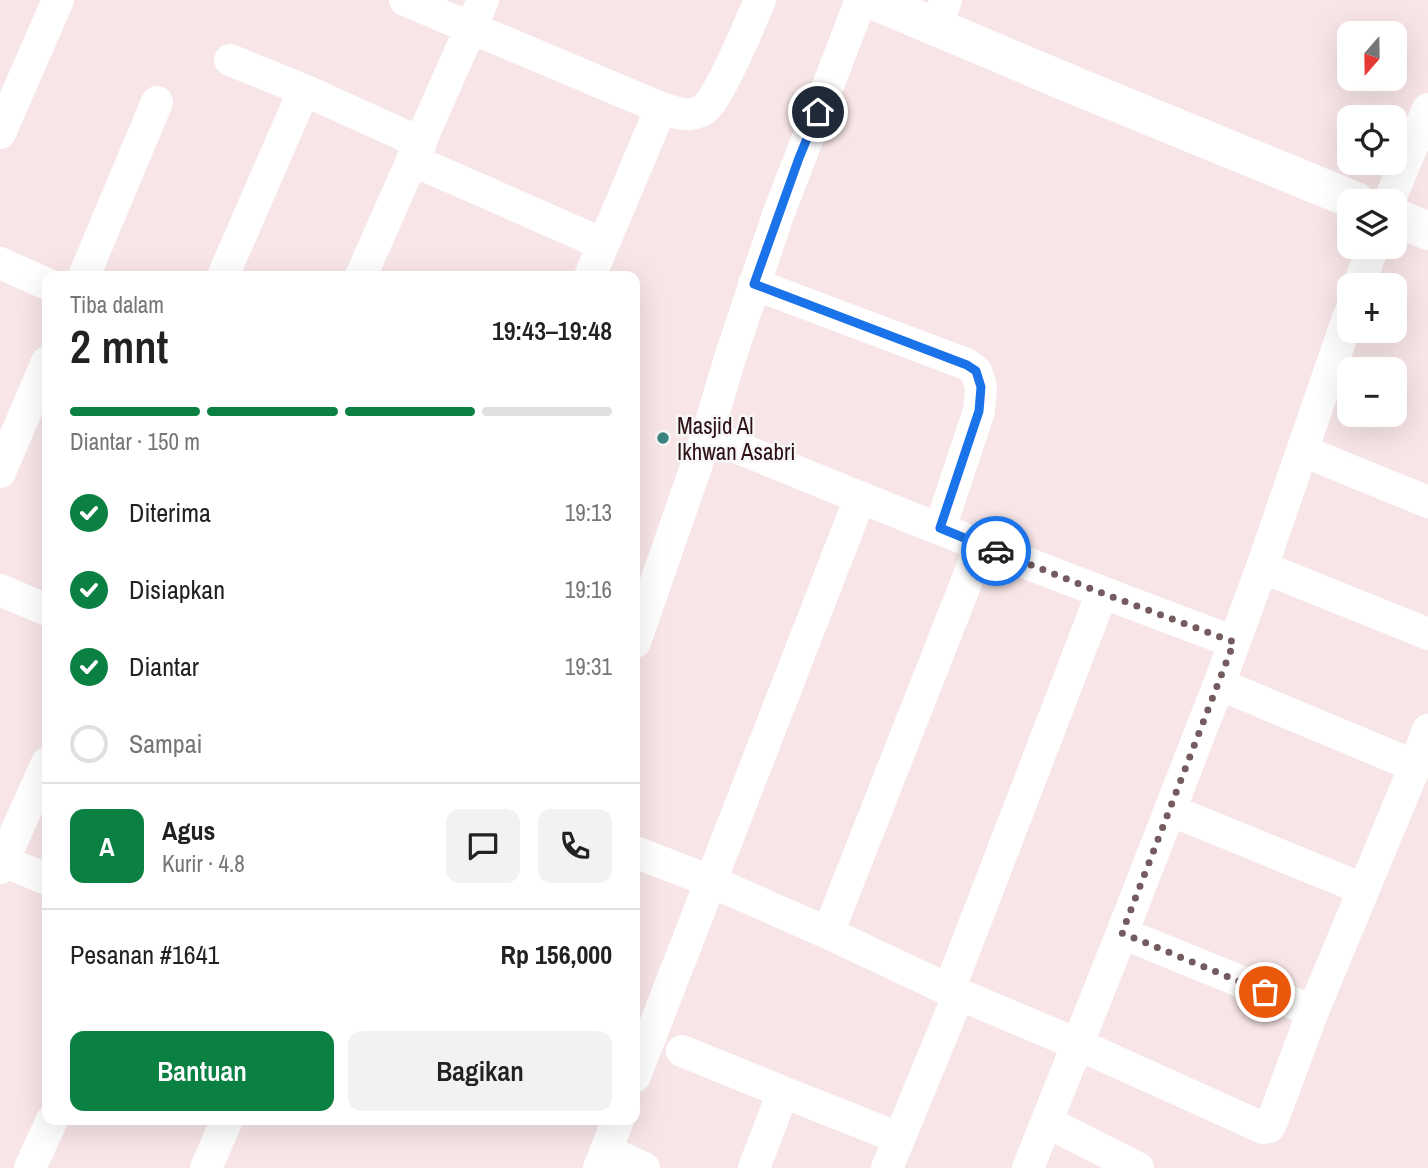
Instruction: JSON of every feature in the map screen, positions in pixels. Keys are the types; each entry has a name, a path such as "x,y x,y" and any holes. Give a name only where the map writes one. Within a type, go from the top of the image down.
{"street":[{"path":"0,133 58,0"},
{"path":"405,0 477,13 661,108 687,115 706,109 718,92 760,0"},
{"path":"640,628 707,435 754,284 799,158 861,0"},
{"path":"873,0 941,13 1078,87 1337,193"},
{"path":"363,271 477,13"},
{"path":"230,60 304,90 416,151 603,244"},
{"path":"225,271 304,90"},
{"path":"86,271 157,102"},
{"path":"592,271 661,108"},
{"path":"1394,189 1428,109"},
{"path":"1407,222 1428,231"},
{"path":"0,263 42,282"},
{"path":"754,284 967,365 976,371 981,387 979,411 940,528"},
{"path":"1028,1168 1219,684 1340,343"},
{"path":"0,472 42,374"},
{"path":"707,435 860,498 1234,642"},
{"path":"1303,451 1428,502"},
{"path":"640,1063 860,498"},
{"path":"828,933 981,545"},
{"path":"1262,567 1428,634"},
{"path":"0,590 42,608"},
{"path":"887,1168 1102,593"},
{"path":"1219,684 1415,766"},
{"path":"640,854 710,881 1263,1128 1269,1126 1273,1119 1313,1011 1428,730"},
{"path":"42,774 1,863 42,877"},
{"path":"1170,810 1363,889"},
{"path":"1122,933 1313,1011"},
{"path":"682,1051 899,1138"},
{"path":"754,1168 783,1092"},
{"path":"1047,1122 1138,1168"},
{"path":"30,1168 50,1125"},
{"path":"206,1168 225,1125"},
{"path":"607,1138 645,1168"}],"way so far":[{"path":"996,551 1234,642 1122,933 1265,992"}],"place":[{"name":"Masjid Al Ikhwan Asabri","path":"663,438"}],"route":[{"path":"818,112 754,284 901,339 976,371 981,387 979,411 940,528 996,551"}]}
